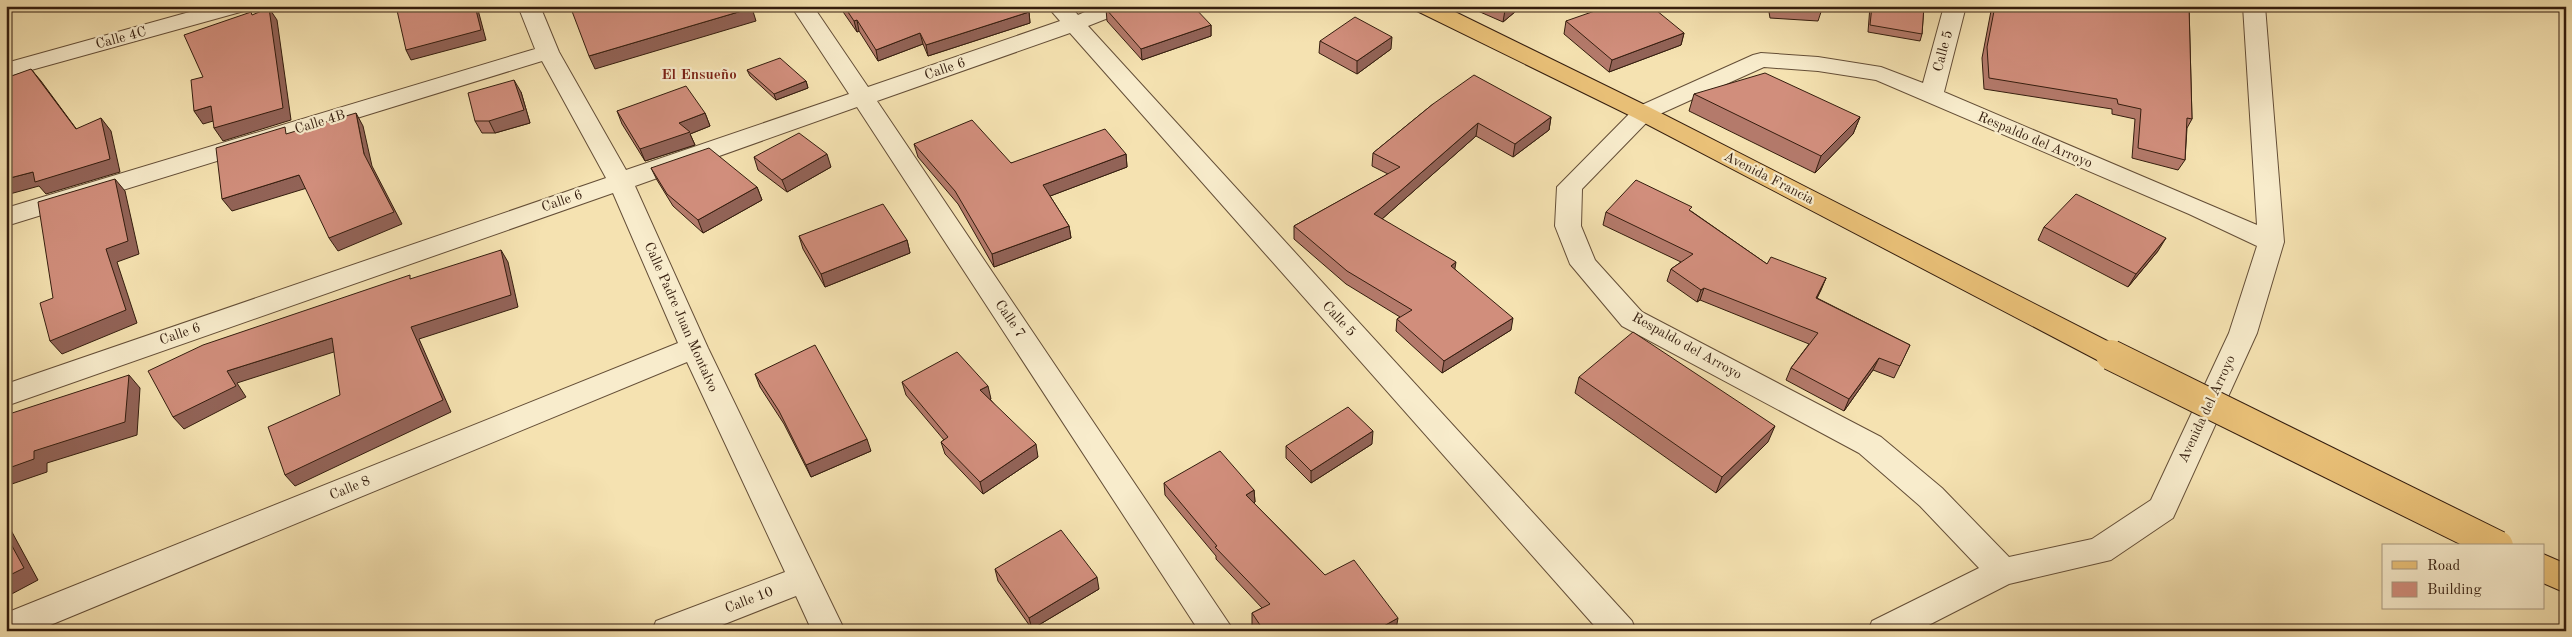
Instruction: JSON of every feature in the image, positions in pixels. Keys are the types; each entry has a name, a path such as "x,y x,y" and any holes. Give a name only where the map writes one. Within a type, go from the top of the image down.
{"main road":[{"name":"Avenida Francia","path":"1425,6 1643,113 2111,355 2494,544"},
{"path":"2544,568 2566,579"}],"street":[{"name":"Calle 4C","path":"6,70 236,6"},
{"name":"Calle Padre Juan Montalvo","path":"529,6 548,52 620,180 694,348 802,579 829,631"},
{"name":"Calle 7","path":"802,6 1218,631"},
{"name":"Calle 6","path":"6,395 620,180 862,98 1066,15 1118,6"},
{"name":"Calle 5","path":"1931,95 1956,6"},
{"name":"Avenida del Arroyo","path":"1884,631 2003,572 2100,550 2162,509 2243,333 2271,242 2254,6"},
{"name":"Calle 5","path":"1066,15 1620,631"},
{"name":"Calle 4B","path":"6,217 548,52"},
{"name":"Respaldo del Arroyo","path":"2003,572 1931,497 1870,445 1632,318 1583,264 1568,226 1570,187 1643,113 1761,60 1818,64 1881,74 2198,208 2271,242"},
{"name":"Calle 8","path":"6,628 694,348"},
{"name":"Calle 10","path":"668,631 802,579"}],"building":[{"path":"396,6 475,6 481,30 406,50"},
{"path":"570,6 750,6 752,8 589,56"},
{"path":"844,6 1024,6 1029,12 926,45 920,33 876,50 857,20 854,21"},
{"path":"1114,6 1193,6 1211,25 1141,49 1106,9"},
{"path":"1496,6 1509,6 1505,10"},
{"path":"1609,6 1651,6 1684,33 1612,60 1566,21"},
{"path":"1779,6 1822,6 1822,9"},
{"path":"1872,6 1924,6 1922,34 1870,25"},
{"path":"1995,6 2189,6 2192,119 2187,118 2185,160 2138,148 2141,109 2118,104 2117,99 1989,78 1987,47"},
{"path":"269,8 283,108 214,128 211,106 194,111 191,80 203,77 184,35 251,12 252,15"},
{"path":"1355,17 1392,37 1357,61 1320,41"},
{"path":"780,58 806,81 774,94 747,70"},
{"path":"31,69 76,129 101,118 110,159 35,182 33,172 6,179 6,78"},
{"path":"1765,73 1860,117 1821,156 1694,94"},
{"path":"1474,75 1551,117 1515,144 1478,123 1374,214 1456,262 1451,266 1513,318 1444,361 1397,319 1412,310 1347,271 1294,226 1400,167 1373,153 1433,104"},
{"path":"514,80 524,110 489,121 475,121 468,93"},
{"path":"686,86 705,113 679,123 690,132 640,149 617,111"},
{"path":"356,113 364,154 394,212 329,238 299,175 222,199 216,148 285,127 286,134"},
{"path":"972,120 1011,163 1105,129 1126,154 1043,185 1069,226 992,254 955,191 914,144"},
{"path":"799,133 827,154 782,180 754,157"},
{"path":"709,148 757,187 698,220 667,194 651,168"},
{"path":"115,179 128,241 106,249 126,310 50,341 40,303 53,298 38,202"},
{"path":"1636,180 1692,207 1689,210 1767,264 1771,257 1826,278 1816,298 1910,345 1900,366 1879,358 1849,399 1791,368 1818,333 1704,288 1701,290 1671,269 1693,254 1606,212"},
{"path":"2076,194 2166,238 2136,274 2044,227"},
{"path":"883,204 907,240 821,274 799,236"},
{"path":"501,250 511,295 411,327 443,400 285,475 268,427 340,395 332,338 227,371 236,386 173,417 148,371 203,345 410,275 410,279"},
{"path":"1633,332 1775,426 1722,477 1579,377"},
{"path":"815,345 867,439 806,465 779,411 755,374"},
{"path":"957,352 988,386 980,390 1036,444 980,482 941,442 948,437 902,382"},
{"path":"129,375 125,422 34,451 34,459 6,469 6,415"},
{"path":"1348,407 1373,431 1311,471 1286,446"},
{"path":"1220,451 1254,490 1246,495 1325,575 1354,560 1398,618 1375,631 1264,631 1252,613 1270,604 1215,547 1217,546 1164,483"},
{"path":"1061,530 1097,577 1029,618 995,569"},
{"path":"6,535 24,568 6,577"}],"district":[{"name":"El Ensueño","path":"699,75"}]}
